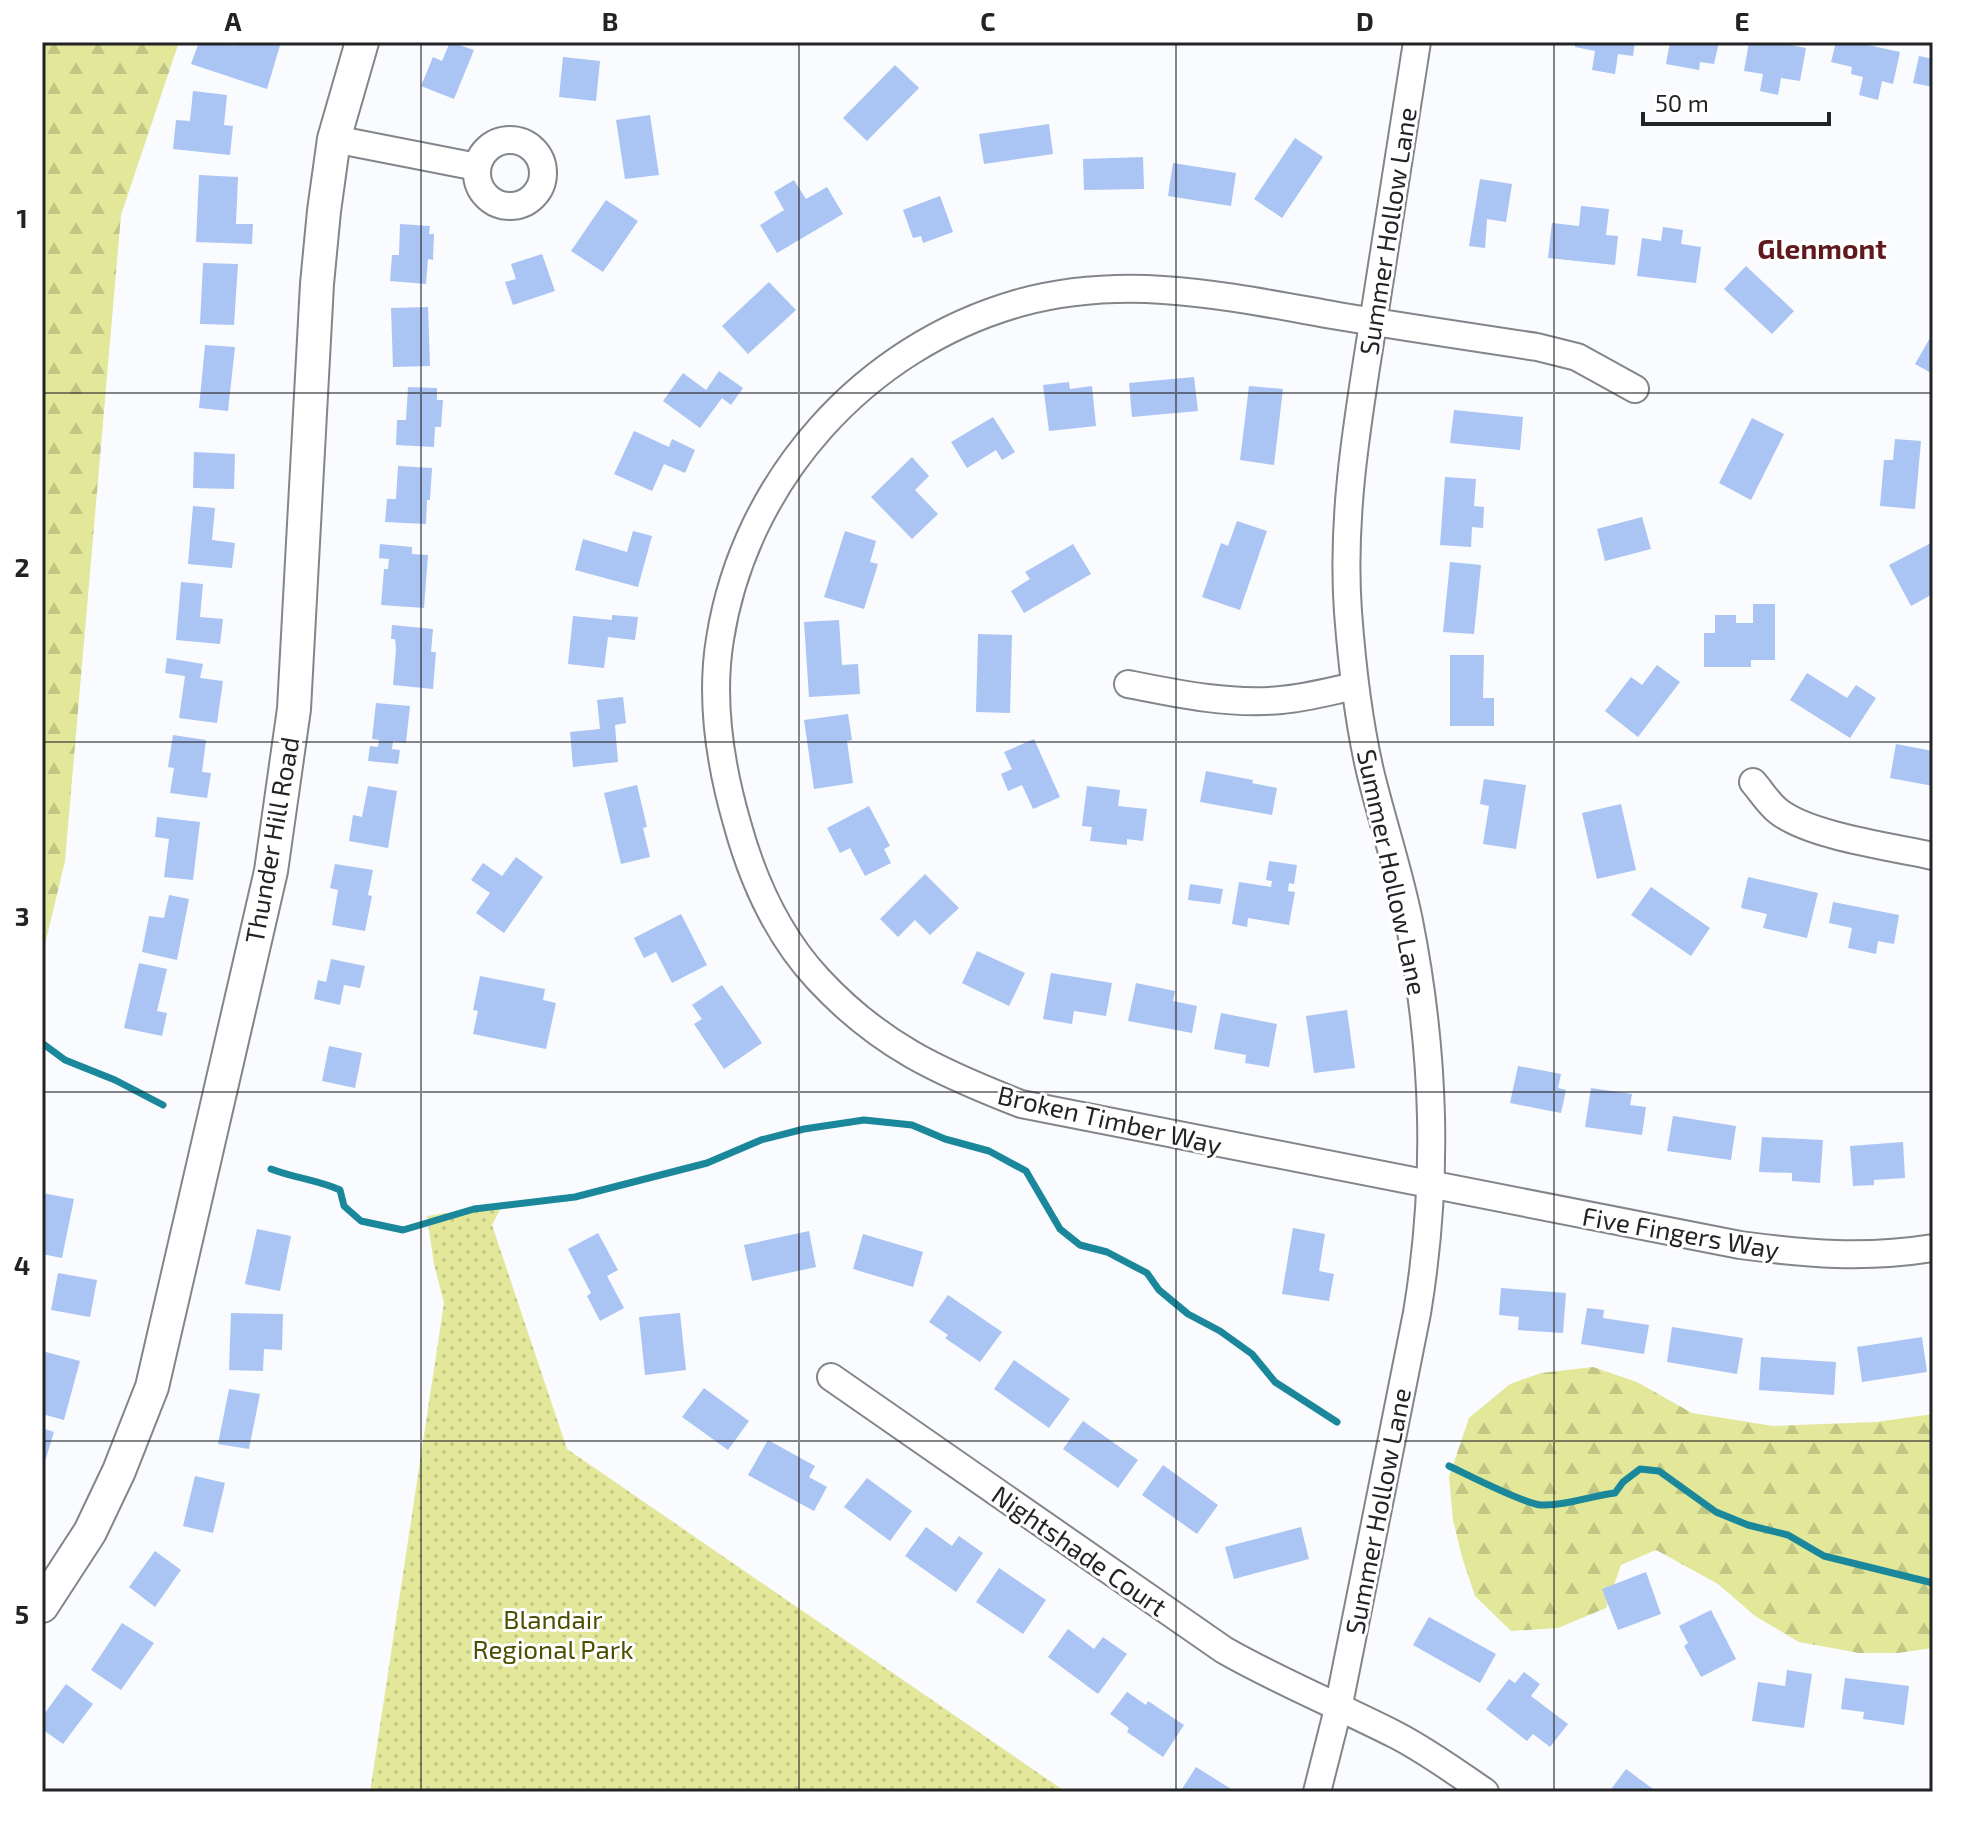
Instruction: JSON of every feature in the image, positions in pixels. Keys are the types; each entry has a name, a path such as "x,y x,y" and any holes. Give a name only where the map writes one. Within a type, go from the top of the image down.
{"street":[{"name":"Thunder Hill Road","path":"42,1606 90,1532 119,1471 152,1387 271,871 294,709 317,284 334,139 362,42"},
{"name":"Summer Hollow Lane","path":"1317,1792 1338,1709 1417,1313 1427,1249 1432,1184 1431,1077 1421,985 1408,917 1369,768 1355,686 1348,607 1348,506 1353,447 1417,42"},
{"path":"334,139 477,167"},
{"name":"Broken Timber Way","path":"1432,1184 1021,1104 924,1064 872,1030 815,976 763,897 745,852 728,793 716,695 719,640 731,590 751,536 772,494 800,451 829,416 877,373 930,339 975,319 1017,304 1063,293 1107,287 1197,291 1551,350 1577,357 1635,389"},
{"path":"1128,684 1233,700 1281,700 1355,686"},
{"path":"1753,782 1778,811 1807,825 1933,856"},
{"name":"Five Fingers Way","path":"1432,1184 1740,1245 1798,1253 1873,1255 1933,1248"},
{"name":"Nightshade Court","path":"831,1377 1224,1650 1266,1674 1397,1736 1485,1792"}],"green space":[{"path":"42,42 179,42 121,215 65,861 42,957"},
{"name":"Blandair Regional Park","path":"503,1204 492,1225 567,1449 1066,1792 370,1792 444,1303 427,1216"},
{"path":"1593,1367 1637,1382 1692,1413 1773,1426 1876,1422 1933,1414 1933,1648 1898,1653 1859,1653 1799,1642 1755,1616 1718,1584 1656,1550 1621,1565 1606,1608 1558,1628 1511,1631 1475,1596 1453,1520 1449,1477 1469,1418 1510,1384 1541,1373"}],"building":[{"path":"199,42 220,42 233,46 234,42 281,42 267,89 191,64"},
{"path":"450,42 474,50 454,99 421,86 433,57 442,61"},
{"path":"1575,42 1635,42 1633,56 1618,54 1615,74 1592,70 1595,51 1575,47"},
{"path":"1670,42 1719,42 1714,64 1700,62 1699,70 1666,64"},
{"path":"1749,42 1773,42 1806,48 1800,81 1781,78 1778,95 1760,91 1763,74 1744,71"},
{"path":"1836,42 1854,42 1900,52 1893,84 1882,81 1878,100 1859,95 1863,77 1851,74 1852,67 1831,62"},
{"path":"1919,56 1933,59 1933,87 1913,83"},
{"path":"563,57 600,61 596,101 559,97"},
{"path":"895,65 919,88 867,141 843,118"},
{"path":"193,91 227,95 224,125 233,126 230,155 173,149 176,120 190,121"},
{"path":"650,115 659,175 625,179 616,120"},
{"path":"1049,124 1053,154 984,164 979,134"},
{"path":"1295,138 1323,157 1282,218 1254,199"},
{"path":"1143,157 1144,189 1084,190 1083,159"},
{"path":"1173,163 1236,173 1231,206 1168,196"},
{"path":"199,175 238,177 236,224 253,224 252,244 196,242"},
{"path":"1480,179 1512,184 1506,222 1487,219 1485,248 1469,246"},
{"path":"794,180 806,199 827,187 843,214 777,253 760,225 784,210 774,192"},
{"path":"940,196 953,232 923,243 921,236 913,238 903,210"},
{"path":"606,200 638,221 603,272 571,251"},
{"path":"1581,206 1609,209 1606,235 1618,236 1615,265 1548,258 1552,223 1579,226"},
{"path":"400,224 430,226 429,234 434,234 433,260 428,259 426,284 390,281 392,255 399,255"},
{"path":"1663,227 1683,230 1681,244 1701,247 1696,283 1637,276 1642,238 1661,241"},
{"path":"542,254 555,291 513,305 505,282 516,279 511,264"},
{"path":"203,263 238,264 234,325 200,324"},
{"path":"1746,266 1794,311 1772,334 1724,289"},
{"path":"769,282 796,310 748,354 722,326"},
{"path":"428,307 430,366 393,367 391,308"},
{"path":"1933,333 1933,374 1915,364"},
{"path":"205,345 235,347 228,411 199,408"},
{"path":"719,371 743,388 731,405 722,398 700,428 663,401 683,373 706,390"},
{"path":"1194,377 1198,411 1132,417 1129,383"},
{"path":"1069,382 1070,389 1092,386 1096,426 1049,431 1043,385"},
{"path":"1249,386 1283,389 1274,465 1240,460"},
{"path":"408,387 437,388 437,400 443,400 441,427 435,427 434,447 396,445 397,420 406,420"},
{"path":"1454,410 1523,417 1520,450 1450,443"},
{"path":"993,417 1015,452 1002,460 996,450 967,468 951,442"},
{"path":"1752,418 1784,434 1751,500 1719,483"},
{"path":"634,431 669,447 672,439 695,450 685,473 664,464 652,491 614,474"},
{"path":"1895,439 1921,441 1915,509 1880,506 1884,460 1893,460"},
{"path":"194,452 235,454 234,489 193,488"},
{"path":"912,457 929,476 915,490 938,514 912,539 871,497"},
{"path":"398,466 432,468 426,524 385,522 387,499 396,499"},
{"path":"1445,477 1476,479 1474,506 1484,507 1483,528 1472,527 1471,547 1440,545"},
{"path":"193,506 215,508 212,540 235,543 232,568 188,564"},
{"path":"1642,517 1651,549 1605,561 1597,529"},
{"path":"1237,521 1267,531 1240,610 1202,597 1221,543 1228,546"},
{"path":"633,531 652,536 638,587 575,570 583,539 627,552"},
{"path":"845,531 876,541 870,562 878,564 864,609 824,597"},
{"path":"1933,542 1933,594 1911,606 1889,565"},
{"path":"380,544 412,547 412,554 428,555 424,608 381,605 384,569 388,569 389,559 379,558"},
{"path":"1073,544 1091,574 1024,613 1011,591 1030,579 1025,572"},
{"path":"1450,562 1481,565 1474,634 1443,632"},
{"path":"181,582 203,584 200,617 223,619 220,644 176,640"},
{"path":"1753,604 1775,604 1775,660 1751,660 1751,667 1704,667 1704,633 1715,633 1715,615 1736,615 1736,623 1753,623"},
{"path":"612,615 638,617 635,640 608,637 604,668 568,664 573,616 612,620"},
{"path":"839,620 842,665 858,664 860,694 809,697 804,622"},
{"path":"392,625 433,629 431,652 436,652 433,689 393,685 396,649 395,639 391,639"},
{"path":"978,634 1012,635 1010,713 976,712"},
{"path":"1450,655 1484,655 1483,698 1494,698 1494,726 1450,726"},
{"path":"167,658 203,664 200,678 223,681 217,723 179,718 185,676 165,673"},
{"path":"1657,665 1680,682 1638,737 1605,711 1631,677 1642,685"},
{"path":"1807,673 1847,698 1856,685 1876,698 1850,738 1790,700"},
{"path":"623,697 626,723 615,725 618,762 573,767 570,732 600,729 597,700"},
{"path":"376,703 410,706 406,743 393,741 392,749 400,750 398,764 368,761 370,746 378,747 379,740 372,739"},
{"path":"848,714 852,740 847,741 853,783 814,789 804,720"},
{"path":"173,735 206,740 202,772 211,773 207,798 170,793 174,768 168,767"},
{"path":"1034,739 1060,797 1033,809 1022,785 1008,791 1001,774 1012,769 1004,752"},
{"path":"1896,744 1933,751 1933,786 1890,778"},
{"path":"1206,771 1277,788 1272,815 1200,802"},
{"path":"1484,779 1526,785 1516,849 1483,844 1489,806 1480,804"},
{"path":"637,785 650,857 621,864 604,793"},
{"path":"368,786 397,791 388,848 349,841 353,815 362,817"},
{"path":"1087,786 1120,790 1118,806 1147,809 1143,841 1127,839 1127,845 1090,841 1092,827 1082,826"},
{"path":"1621,804 1636,870 1597,879 1582,813"},
{"path":"869,806 890,846 884,849 891,863 865,876 850,848 840,853 827,828"},
{"path":"157,817 200,822 193,880 164,877 169,839 155,837"},
{"path":"516,857 543,877 504,933 476,913 490,893 471,880 483,863 502,876"},
{"path":"1269,861 1297,865 1294,884 1289,883 1288,891 1295,892 1289,925 1248,918 1247,927 1232,924 1239,882 1271,887 1272,881 1266,880"},
{"path":"335,864 373,870 365,931 332,925 338,890 330,888"},
{"path":"925,874 959,908 930,935 915,920 898,937 880,919"},
{"path":"1748,877 1818,893 1807,938 1763,928 1767,914 1741,908"},
{"path":"1190,884 1223,889 1220,904 1188,900"},
{"path":"1651,887 1710,928 1691,956 1631,915"},
{"path":"169,895 189,899 177,960 142,952 149,916 164,918"},
{"path":"1833,902 1899,915 1894,944 1878,941 1876,954 1848,948 1852,928 1829,923"},
{"path":"681,914 707,965 672,983 656,952 644,958 634,938"},
{"path":"977,951 1025,973 1009,1006 962,983"},
{"path":"331,959 365,966 360,988 344,985 340,1005 314,999 318,980 326,982"},
{"path":"139,963 167,969 157,1011 167,1013 162,1036 124,1028"},
{"path":"1051,973 1112,983 1106,1016 1074,1011 1072,1024 1043,1019"},
{"path":"480,976 545,989 543,1000 556,1003 546,1049 473,1034 478,1011 473,1010"},
{"path":"1136,983 1175,991 1173,1001 1197,1006 1192,1033 1128,1021"},
{"path":"722,985 762,1043 724,1069 694,1024 702,1019 692,1005"},
{"path":"1347,1010 1355,1068 1314,1073 1306,1016"},
{"path":"1221,1013 1277,1024 1269,1067 1245,1063 1246,1055 1214,1049"},
{"path":"329,1046 362,1053 355,1088 322,1081"},
{"path":"1518,1066 1561,1074 1558,1088 1566,1090 1561,1113 1510,1103"},
{"path":"1591,1088 1632,1094 1630,1105 1646,1107 1642,1135 1585,1127"},
{"path":"1673,1116 1736,1126 1731,1160 1667,1151"},
{"path":"1762,1137 1823,1140 1820,1183 1792,1181 1792,1173 1759,1172"},
{"path":"1903,1142 1905,1178 1874,1180 1874,1185 1853,1186 1850,1146"},
{"path":"42,1193 74,1199 62,1258 42,1254"},
{"path":"1293,1228 1325,1234 1319,1271 1334,1274 1329,1301 1282,1294"},
{"path":"257,1229 291,1236 280,1291 245,1284"},
{"path":"809,1231 816,1267 752,1281 744,1245"},
{"path":"598,1233 618,1270 607,1276 624,1308 600,1321 587,1296 591,1293 568,1249"},
{"path":"863,1234 923,1252 913,1287 853,1269"},
{"path":"58,1273 97,1280 90,1317 51,1310"},
{"path":"1501,1288 1566,1293 1563,1333 1518,1330 1519,1317 1499,1315"},
{"path":"948,1295 1002,1332 980,1362 945,1338 948,1335 929,1322"},
{"path":"1587,1308 1604,1310 1603,1318 1649,1325 1644,1354 1581,1344"},
{"path":"231,1313 283,1314 282,1350 264,1349 263,1371 229,1370"},
{"path":"680,1313 686,1370 645,1375 639,1317"},
{"path":"1672,1327 1743,1338 1737,1374 1667,1362"},
{"path":"1922,1337 1927,1372 1862,1382 1857,1347"},
{"path":"42,1351 80,1361 64,1420 42,1414"},
{"path":"1761,1357 1836,1362 1834,1395 1759,1390"},
{"path":"1014,1360 1070,1399 1049,1428 994,1389"},
{"path":"704,1388 749,1421 728,1450 682,1417"},
{"path":"229,1389 260,1394 249,1449 218,1444"},
{"path":"1083,1421 1138,1460 1118,1488 1063,1449"},
{"path":"42,1428 54,1432 43,1468 42,1468"},
{"path":"768,1440 815,1466 809,1477 827,1487 814,1511 748,1475"},
{"path":"1163,1465 1218,1505 1197,1534 1142,1495"},
{"path":"195,1476 225,1483 213,1533 183,1526"},
{"path":"867,1478 912,1511 890,1541 844,1507"},
{"path":"926,1527 952,1546 959,1536 983,1553 956,1592 905,1556"},
{"path":"1301,1527 1309,1559 1234,1579 1225,1547"},
{"path":"155,1551 181,1570 155,1607 129,1587"},
{"path":"999,1568 1046,1600 1023,1634 976,1602"},
{"path":"1646,1572 1661,1614 1618,1630 1602,1589"},
{"path":"1711,1610 1736,1659 1701,1677 1684,1646 1688,1643 1679,1626"},
{"path":"1429,1617 1496,1654 1480,1683 1413,1645"},
{"path":"122,1623 154,1643 121,1690 91,1670"},
{"path":"1068,1629 1094,1649 1103,1637 1127,1654 1098,1694 1048,1657"},
{"path":"1787,1670 1812,1674 1804,1728 1752,1721 1758,1682 1785,1686"},
{"path":"1524,1672 1540,1684 1531,1696 1568,1724 1550,1747 1533,1734 1527,1741 1486,1709 1509,1679 1515,1683"},
{"path":"1845,1678 1909,1686 1904,1725 1863,1719 1864,1712 1841,1709"},
{"path":"66,1684 93,1704 63,1744 42,1729 42,1717"},
{"path":"1127,1692 1146,1705 1148,1701 1184,1725 1163,1757 1127,1732 1129,1728 1110,1714"},
{"path":"1196,1767 1236,1792 1180,1792"},
{"path":"1626,1769 1657,1792 1609,1792"}],"waterway":[{"path":"42,1043 65,1060 115,1080 163,1105"},
{"path":"271,1169 340,1190 344,1206 361,1221 403,1230 474,1209 575,1197 707,1163 761,1140 804,1129 864,1120 912,1125 945,1139 989,1151 1026,1171 1060,1229 1080,1245 1107,1252 1147,1273 1159,1290 1188,1314 1220,1331 1252,1354 1275,1382 1337,1422"},
{"path":"1449,1466 1509,1495 1541,1505 1615,1493 1640,1469 1659,1471 1716,1512 1748,1525 1788,1535 1824,1556 1933,1583"}],"district":[{"name":"Glenmont","path":"1822,248"}]}
